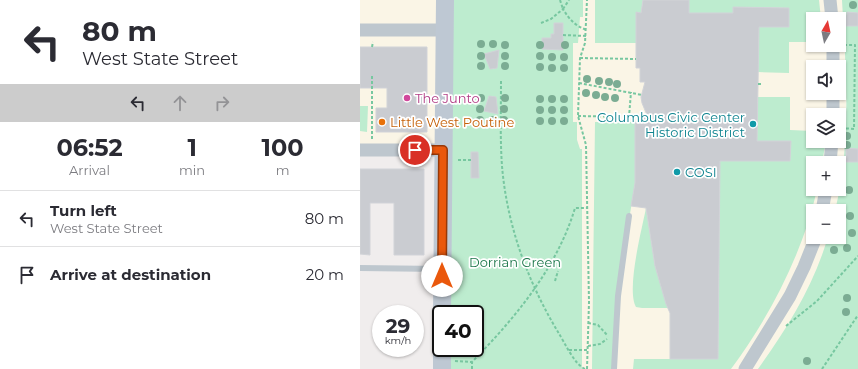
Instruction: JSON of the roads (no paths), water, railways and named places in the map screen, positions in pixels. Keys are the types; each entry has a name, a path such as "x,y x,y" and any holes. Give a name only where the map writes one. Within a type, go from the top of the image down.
{"street":[{"path":"442,305 442,269 450,155 444,30 445,0"},
{"path":"830,0 831,12"},
{"path":"360,30 444,30"},
{"path":"360,150 450,155"},
{"path":"745,369 790,296 813,244"}],"lane":[{"path":"614,369 618,296 629,216"},
{"path":"360,268 442,269"}],"place":[{"name":"The Junto","path":"407,98"},
{"name":"Little West Poutine","path":"382,122"},
{"name":"Columbus Civic Center Historic District","path":"753,124"},
{"name":"COSI","path":"677,172"}],"park label":[{"name":"Dorrian Green","path":"515,262"}]}
